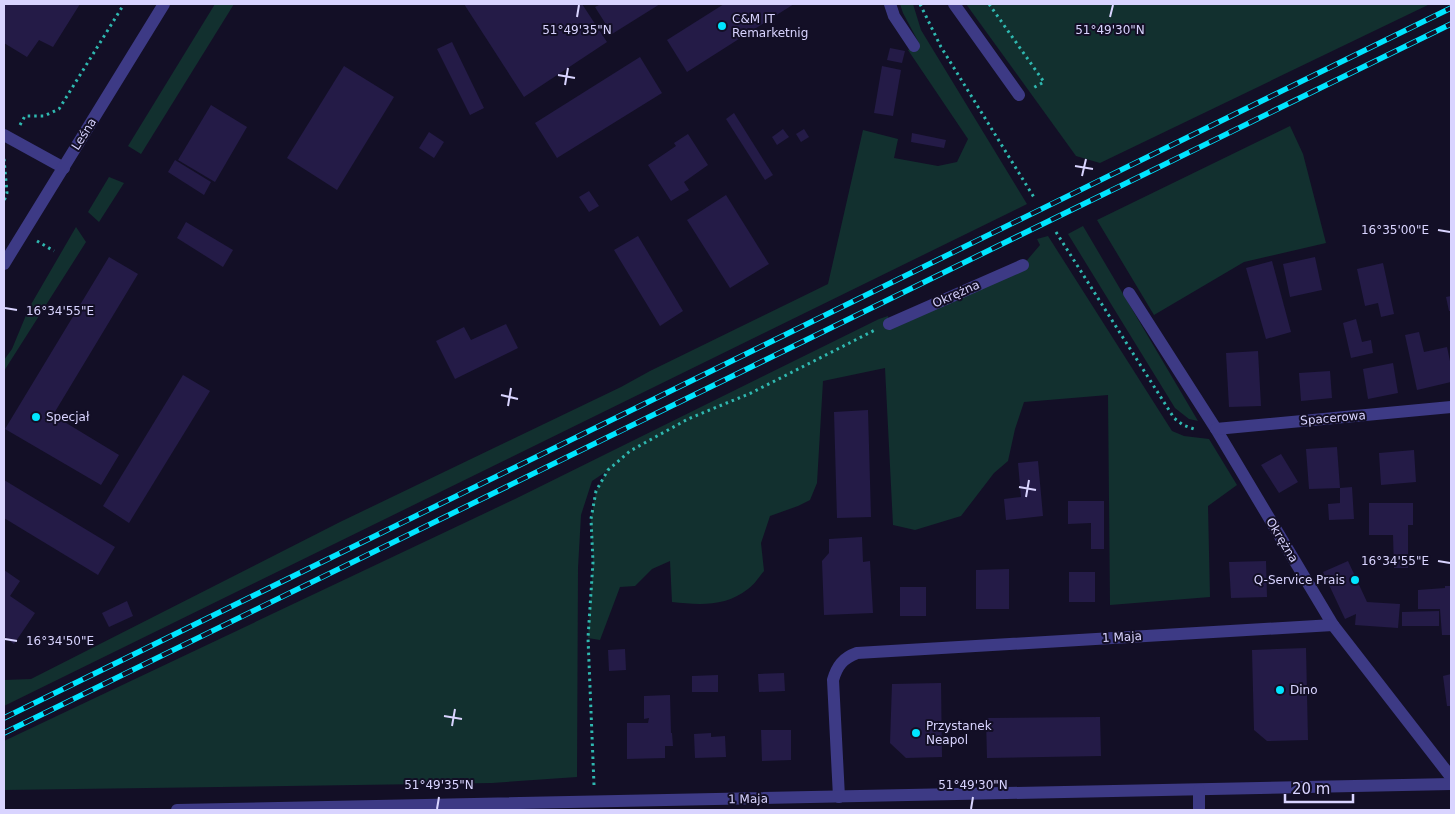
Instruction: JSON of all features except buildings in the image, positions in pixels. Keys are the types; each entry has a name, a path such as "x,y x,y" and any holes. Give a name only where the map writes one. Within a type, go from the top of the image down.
{"street":[{"name":"Leśna","path":"4,264 164,4"},
{"path":"890,4 894,16 914,46"},
{"path":"954,4 1019,95"},
{"path":"7,137 64,168"},
{"name":"Okrężna","path":"889,324 1023,265"},
{"name":"Okrężna","path":"1129,293 1216,429 1333,625 1451,777"},
{"name":"Spacerowa","path":"1216,429 1451,407"},
{"name":"1 Maja","path":"839,797 833,680 836,670 848,656 857,653 1333,625"},
{"name":"1 Maja","path":"177,810 457,807 594,801 1451,784"},
{"path":"1199,790 1199,810"}],"path":[{"path":"7,137 25,116 44,116 59,109 124,4"},
{"path":"920,4 941,47 1035,199"},
{"path":"989,4 1044,82 1019,95"},
{"path":"4,159 7,193 4,201"},
{"path":"1056,232 1174,418 1183,425 1194,429 1216,429"},
{"path":"594,801 588,638 594,562 592,519 596,491 608,470 630,451 688,419 750,393 889,324"}],"green space":[{"path":"215,4 234,4 141,154 128,146"},
{"path":"900,4 913,4 921,30 1027,204 4,706 4,680 31,679 340,522 621,387 828,284 863,130 898,139 894,158 938,166 957,162 968,139 908,50 919,43"},
{"path":"966,4 1430,4 1100,163 1076,156"},
{"path":"1290,126 1303,154 1326,243 1244,262 1154,315 1097,220"},
{"path":"109,177 124,183 99,222 88,212"},
{"path":"1083,226 1198,421 1189,419 1175,408 1068,234"},
{"path":"76,227 86,242 4,371 4,360 12,349 29,308"},
{"path":"1048,236 1172,431 1184,436 1209,439 1237,485 1208,506 1210,597 1110,605 1108,395 1024,402 1015,429 1008,461 994,473 961,516 915,530 893,525 885,368 823,381 817,483 810,500 770,516 761,543 764,571 750,587 730,599 702,604 672,602 670,561 652,569 635,586 620,587 600,640 588,638 593,562 591,519 596,491 607,471 592,481 581,515 578,568 577,777 492,783 4,790 4,741 515,499 879,319 888,316 889,323 1023,265 1040,245 1037,239"}],"railway":[{"path":"4,718 1451,8"},
{"path":"4,733 1451,24"}],"place":[{"name":"C&M IT Remarketnig","path":"722,26"},
{"name":"Specjał","path":"36,417"},
{"name":"Q-Service Prais","path":"1355,580"},
{"name":"Dino","path":"1280,690"},
{"name":"Przystanek Neapol","path":"916,733"}]}
